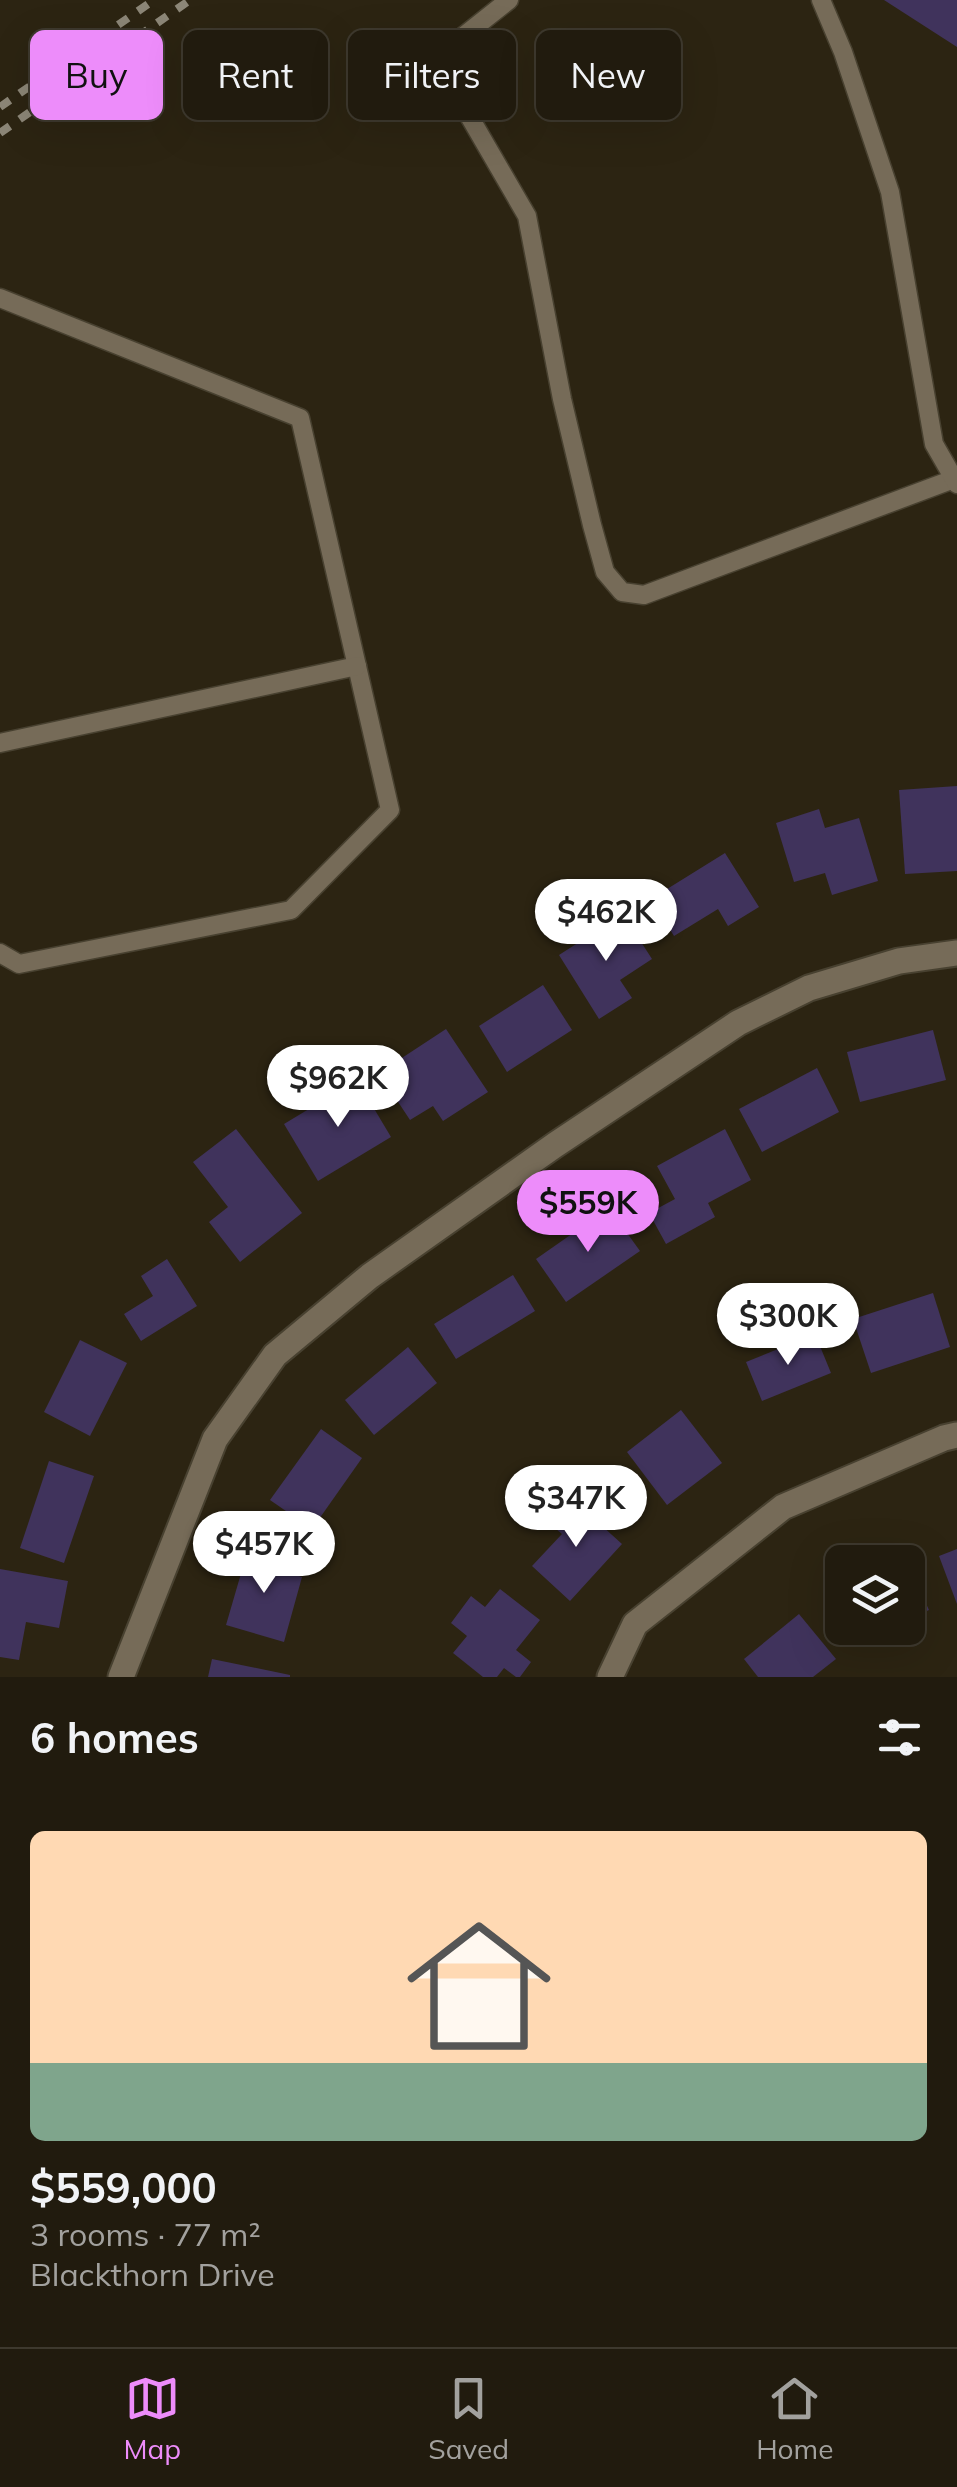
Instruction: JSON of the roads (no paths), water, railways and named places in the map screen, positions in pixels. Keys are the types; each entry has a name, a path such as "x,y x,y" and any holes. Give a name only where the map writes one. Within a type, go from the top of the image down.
{"street":[{"path":"121,1677 215,1438 275,1355 370,1276 738,1023 809,988 898,961 957,953"},
{"path":"610,1677 635,1624 783,1507 957,1435"}],"lane":[{"path":"509,0 456,42 443,62 446,84 465,109 527,216 562,398 605,572 622,592 644,595 955,482 934,444 890,192 844,52 821,0"},
{"path":"0,298 300,418 390,810 290,910 19,964 0,953"},
{"path":"0,743 358,666"}],"railway":[{"path":"0,107 154,0"},
{"path":"0,133 190,0"}]}
